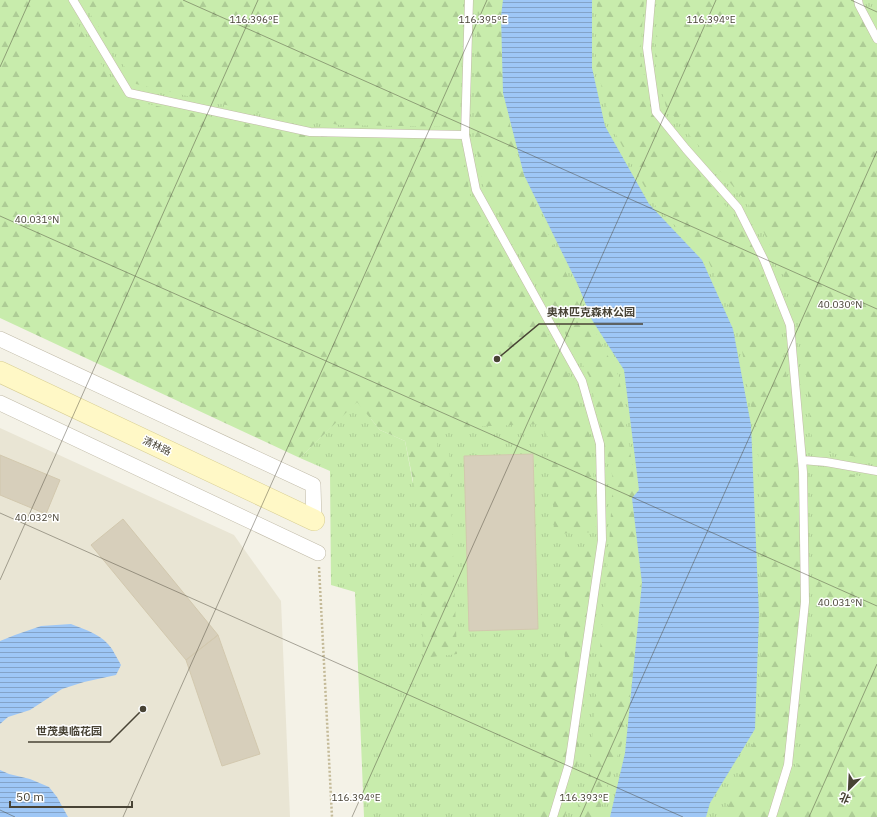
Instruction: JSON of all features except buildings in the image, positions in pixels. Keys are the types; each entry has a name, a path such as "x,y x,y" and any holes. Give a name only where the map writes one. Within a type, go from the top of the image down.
{"street":[{"path":"0,339 313,485 314,520"},
{"name":"清林路","path":"0,372 314,520"},
{"path":"0,402 318,553"}],"lane":[{"path":"73,0 129,93 310,132 465,135"},
{"path":"469,0 465,135 476,190 582,381 600,444 602,540 568,764 553,817"},
{"path":"651,0 647,48 656,112 686,149 738,208 764,260 790,325 803,472 805,602 788,765 772,817"},
{"path":"858,0 859,5 877,39"},
{"path":"802,460 826,462 877,471"}],"path":[{"path":"318,553 332,817"}],"shaded area":[{"path":"0,428 234,535 281,601 290,817 0,817"}],"green space":[{"path":"0,0 877,0 877,817 364,817 355,592 331,585 330,471 300,458 332,426 0,305","holes":["413,413 413,483 405,441 380,430 371,419"]},
{"path":"0,0 64,0 122,99 282,131 461,140 470,195 517,275 569,375 591,439 596,532 554,534 551,442 539,424 437,428 437,453 449,453 457,654 423,658 419,510 405,441 380,430 357,402 300,458 0,318"},
{"path":"81,0 463,0 460,127 340,125 260,113 136,84"},
{"path":"478,0 508,0 506,80 511,138 535,206 580,303 619,377 633,471 643,604 624,738 612,770 598,817 576,817 589,775 609,546 613,479 589,376 484,189 474,136"},
{"path":"597,0 644,0 640,55 651,111 710,184 750,241 780,321 795,445 800,602 786,761 767,817 725,817 727,808 759,729 762,622 758,445 738,327 707,258 654,204 612,127 596,65"},
{"path":"660,0 855,0 857,7 877,29 877,460 813,450 802,328 782,272 754,211 666,107 655,62 658,7"},
{"path":"815,468 877,479 877,817 780,817 800,760 814,610"},
{"path":"560,548 597,549 577,768 565,817 537,817 539,791 541,661 565,658"}],"water":[{"path":"503,0 592,0 592,68 605,126 649,204 702,260 733,329 751,425 759,615 755,729 710,803 706,817 610,817 625,753 642,583 632,498 639,490 624,370 592,320 578,285 524,175 503,93 501,16"},
{"path":"71,624 94,634 108,644 121,665 116,675 84,682 62,689 30,710 8,717 0,724 0,641 41,626"},
{"path":"0,770 9,774 30,779 49,787 57,797 68,817 0,817"}],"place":[{"name":"奥林匹克森林公园","path":"497,359"},
{"name":"世茂奥临花园","path":"143,709"}]}
